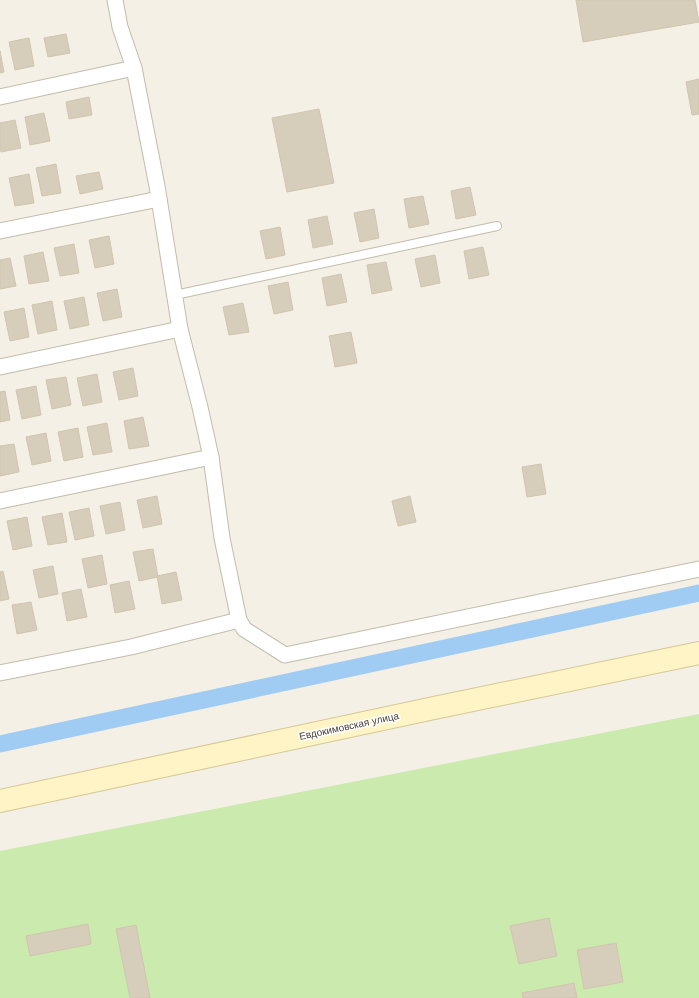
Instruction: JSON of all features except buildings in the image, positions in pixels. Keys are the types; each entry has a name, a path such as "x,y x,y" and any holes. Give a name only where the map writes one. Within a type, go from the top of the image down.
{"main road":[{"name":"Евдокимовская улица","path":"0,801 699,653"}],"street":[{"path":"115,0 120,27 134,68 159,199 180,329 211,457 222,538 238,620 244,628 285,655 699,569"},
{"path":"0,97 134,68"},
{"path":"0,231 159,199"},
{"path":"0,367 180,329"},
{"path":"0,501 211,457"},
{"path":"0,673 131,647 238,620"}],"lane":[{"path":"175,295 497,226"}],"green space":[{"path":"699,714 699,998 0,998 0,851"}],"waterway":[{"path":"0,744 699,593"}]}
